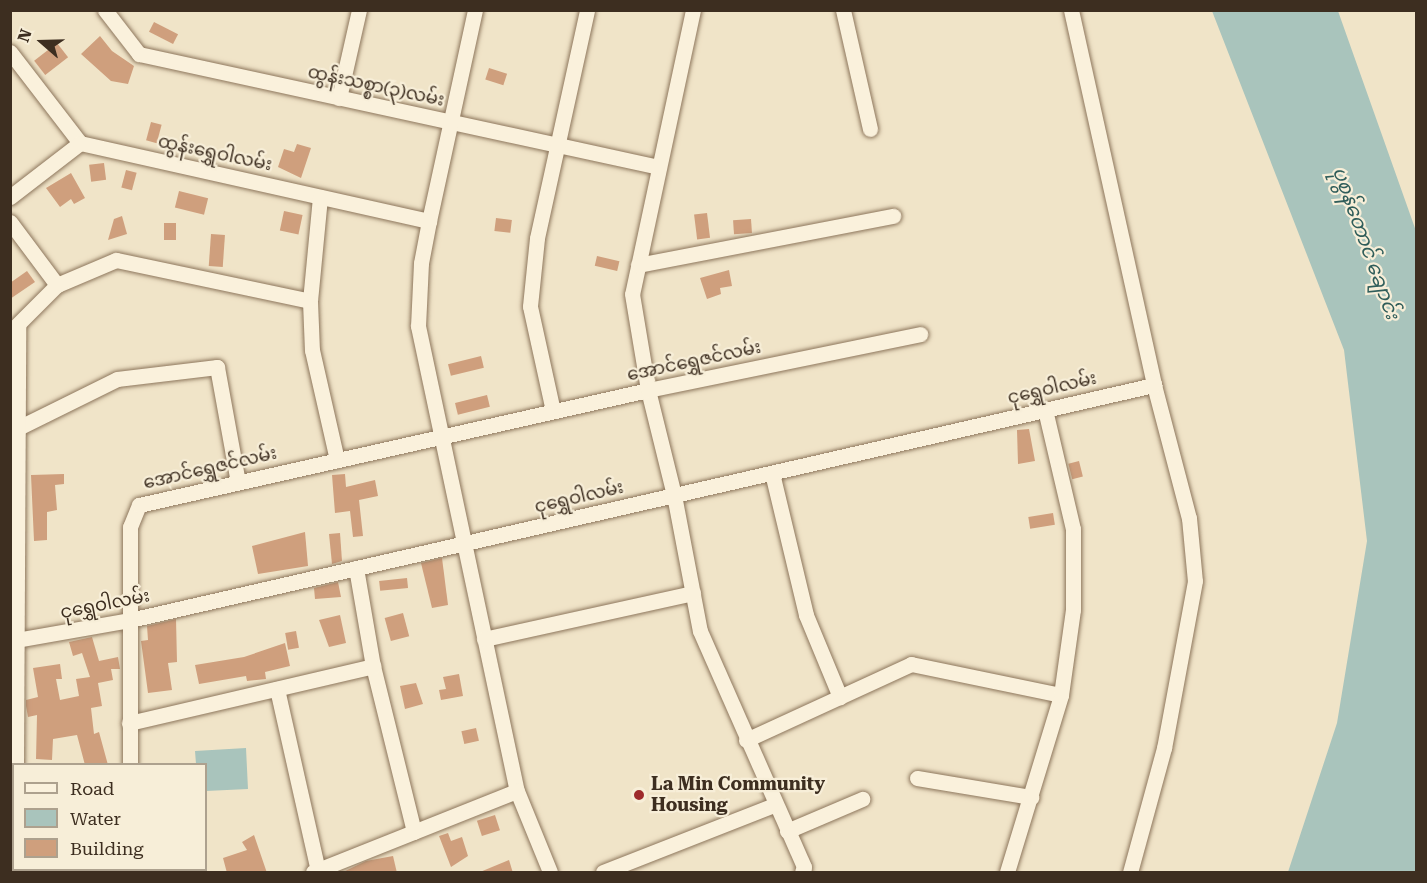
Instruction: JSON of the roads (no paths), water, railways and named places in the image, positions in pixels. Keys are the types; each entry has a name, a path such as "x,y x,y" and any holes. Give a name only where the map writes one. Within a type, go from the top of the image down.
{"street":[{"name":"ထွန်းသစ္စာ(၃)လမ်း","path":"105,10 139,54 659,167"},
{"path":"339,98 359,10"},
{"path":"475,10 421,263 418,326 517,791 550,873"},
{"path":"553,411 530,306 537,238 587,10"},
{"path":"693,10 632,294 648,390 674,495 700,631 774,805 804,867 802,873"},
{"path":"843,10 870,129"},
{"path":"1071,10 1154,385 1189,519 1195,581 1164,748 1130,873"},
{"path":"10,52 80,143 10,198"},
{"name":"ထွန်းရွှေဝါလမ်း","path":"80,143 429,220"},
{"path":"320,196 310,301 312,350 337,460"},
{"path":"638,265 893,216"},
{"path":"10,222 57,285"},
{"path":"16,763 18,428 14,329 57,285 116,260 310,301"},
{"name":"အောင်ရွှေဇင်လမ်း","path":"130,763 130,527 139,505 648,390 920,334"},
{"path":"18,428 117,379 217,367 238,482"},
{"name":"ငုရွှေဝါလမ်း","path":"15,641 130,620 1154,385"},
{"path":"1007,873 1062,695 1074,610 1073,529 1045,410"},
{"path":"772,473 806,615 840,697"},
{"path":"356,568 373,666 414,832"},
{"path":"484,639 693,593"},
{"path":"746,740 911,664 1062,695"},
{"path":"129,723 373,666"},
{"path":"278,689 316,872 517,791"},
{"path":"916,778 1031,797"},
{"path":"787,831 862,799"},
{"path":"603,873 774,805"}],"water":[{"name":"ပုစွန်တောင် ချောင်း","path":"1212,11 1338,11 1416,231 1416,872 1288,872 1337,723 1367,541 1344,350"},
{"path":"246,748 248,789 207,791 207,763 196,763 195,751"}],"place":[{"name":"La Min Community Housing","path":"639,795"}]}
